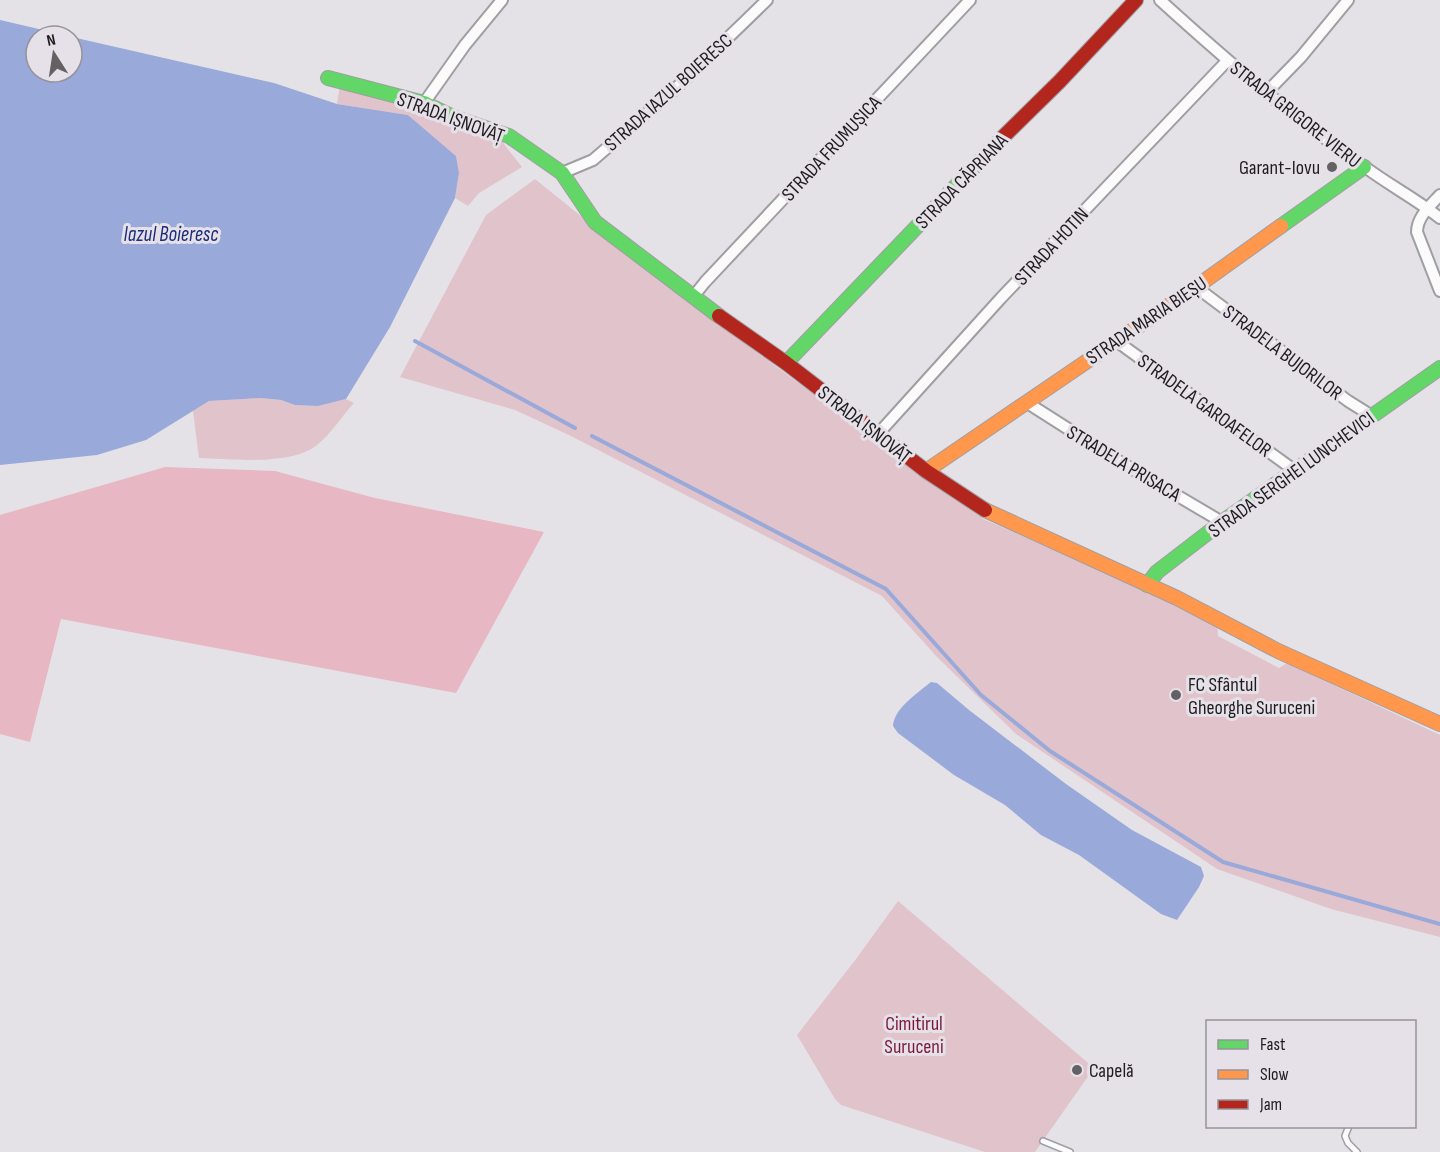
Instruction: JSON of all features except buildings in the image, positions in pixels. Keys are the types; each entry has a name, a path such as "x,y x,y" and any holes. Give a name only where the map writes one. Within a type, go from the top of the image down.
{"street":[{"path":"424,103 465,45 502,0"},
{"name":"STRADA IAZUL BOIERESC","path":"562,173 593,160 674,90 767,0"},
{"name":"STRADA FRUMUȘICA","path":"693,297 970,0"},
{"name":"STRADA CĂPRIANA","path":"786,363 1136,0"},
{"name":"STRADA GRIGORE VIERU","path":"1160,0 1227,61 1364,167 1440,218"},
{"path":"1267,92 1301,57 1348,0"},
{"name":"STRADA HOTIN","path":"878,434 1001,298 1209,77 1227,61"},
{"name":"STRADA IȘNOVĂȚ","path":"328,78 424,103 453,117 501,132 562,173 595,222 693,297 786,363 926,471 980,507 1177,598 1278,651 1440,724"},
{"name":"STRADA MARIA BIEȘU","path":"926,471 1196,286 1364,167"},
{"path":"1440,195 1417,224 1417,232 1440,291"},
{"name":"STRADELA BUJORILOR","path":"1196,286 1348,401 1372,416"},
{"name":"STRADELA GAROAFELOR","path":"1115,340 1294,470"},
{"name":"STRADA SERGHEI LUNCHEVICI","path":"1147,585 1157,572 1222,522 1440,368"},
{"name":"STRADELA PRISACA","path":"1026,402 1117,460 1222,522"}],"lane":[{"path":"1348,1128 1345,1136 1353,1151"},
{"path":"1043,1141 1070,1152"}],"green space":[{"path":"340,85 428,110 480,137 500,139 522,167 479,193 468,206 455,198 459,173 456,156 408,115 337,104"},
{"path":"535,179 680,296 983,519 1116,576 1217,623 1218,636 1279,668 1287,663 1440,735 1440,937 1331,909 1217,869 1016,734 937,657 882,596 571,436 515,410 400,377 486,215"},
{"path":"261,398 281,400 295,405 318,406 346,399 354,403 322,441 306,452 277,459 260,460 199,458 193,411 209,401"},
{"name":"Cimitirul Suruceni","path":"898,901 1094,1068 1035,1152 985,1152 841,1105 835,1099 797,1035"}],"shaded area":[{"path":"165,467 275,471 375,498 544,532 456,693 61,619 30,742 0,734 0,515"}],"water":[{"name":"Iazul Boieresc","path":"0,20 24,26 24,84 84,84 84,40 274,83 337,104 408,115 456,156 459,173 455,198 390,327 346,399 318,406 295,405 281,400 261,398 209,401 146,440 97,455 0,465"},
{"path":"931,682 937,683 1066,784 1132,830 1201,867 1204,876 1177,920 1161,914 1079,855 1041,835 1005,805 954,775 898,733 893,726 894,719 908,701"}],"waterway":[{"path":"415,341 575,428"},
{"path":"592,436 886,589 981,695 1050,751 1223,862 1440,924"}],"traffic: fast":[{"path":"328,78 424,103 453,117 509,136 562,173 595,222 719,316"},
{"path":"786,363 1001,139"},
{"path":"1281,226 1364,167"},
{"path":"1147,585 1157,572 1222,522 1440,368"}],"traffic: slow":[{"path":"926,471 1196,287 1281,226"},
{"path":"985,510 1177,598 1278,651 1440,724"}],"traffic: jam":[{"path":"1001,139 1060,81 1136,0"},
{"path":"719,316 786,363 926,471 985,510"}],"place":[{"name":"Garant-Iovu","path":"1332,167"},
{"name":"FC Sfântul Gheorghe Suruceni","path":"1176,695"},
{"name":"Capelă","path":"1077,1070"}]}
